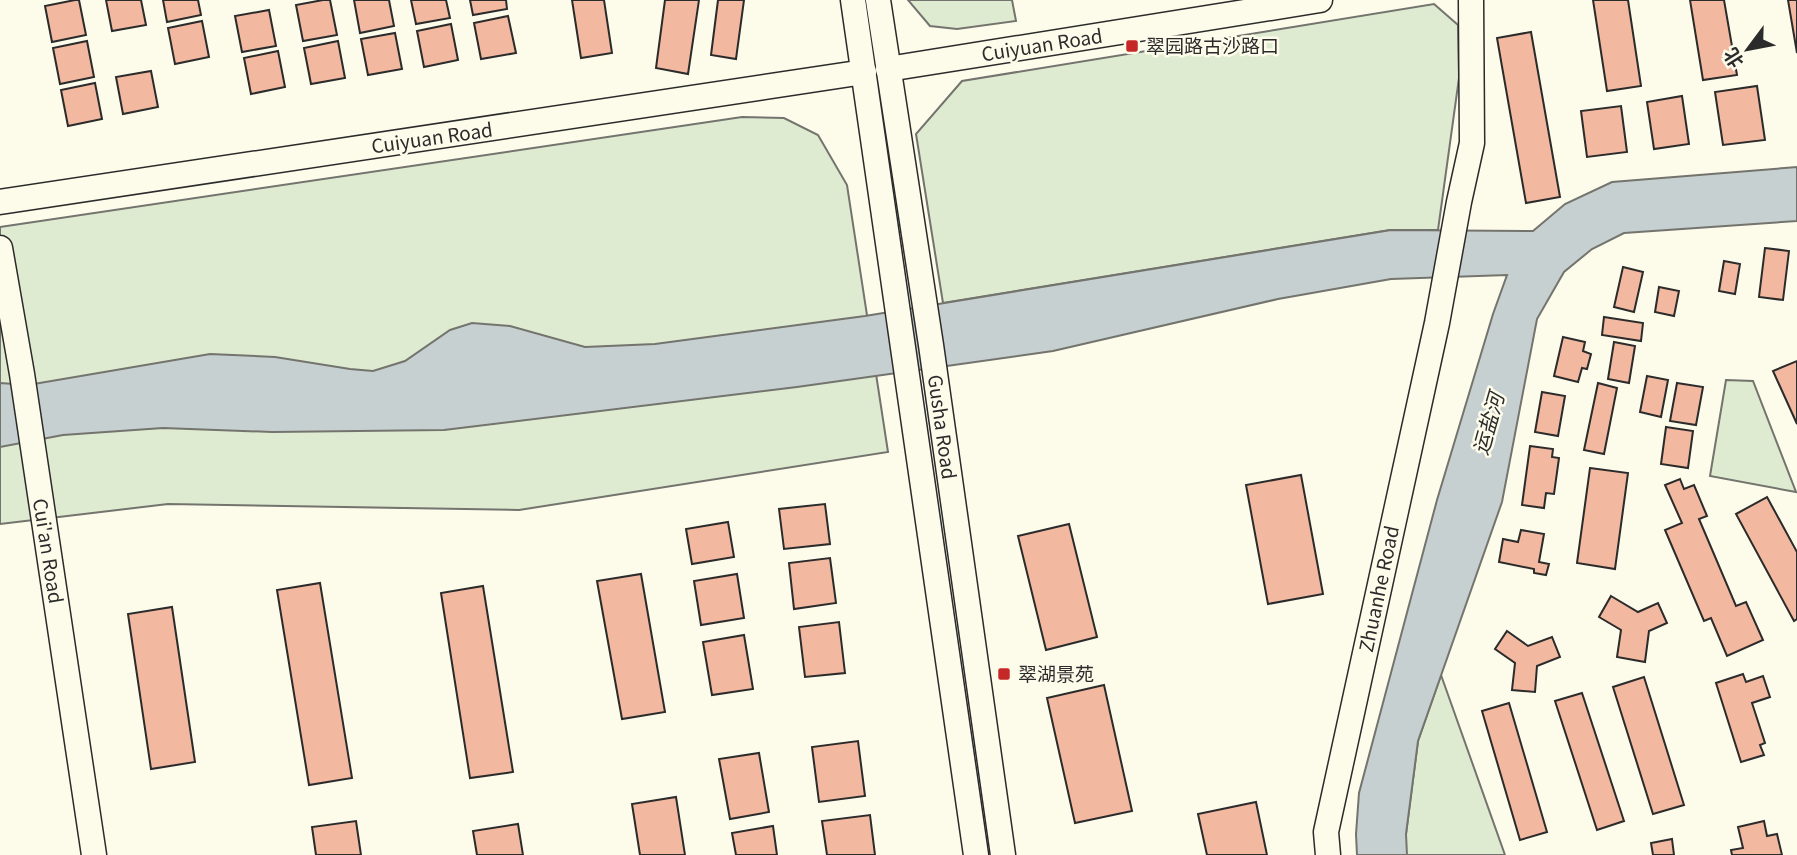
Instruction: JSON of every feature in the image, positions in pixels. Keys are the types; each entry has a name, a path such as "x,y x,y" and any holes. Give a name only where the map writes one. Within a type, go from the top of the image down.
{"street":[{"name":"Gusha Road","path":"853,0 976,855"},
{"name":"Gusha Road","path":"878,0 1003,855"},
{"name":"Cuiyuan Road","path":"888,69 1320,0"},
{"name":"Zhuanhe Road","path":"1328,855 1326,832 1437,323 1472,143 1471,0"},
{"name":"Cuiyuan Road","path":"0,201 864,72"},
{"name":"Cui'an Road","path":"0,248 22,374 94,855"}],"green space":[{"path":"908,0 1012,0 1016,21 957,29 930,26"},
{"path":"1434,4 1458,25 1459,78 1438,230 1390,230 943,303 916,134 962,81"},
{"path":"742,117 784,118 818,135 847,185 888,452 519,510 168,504 0,524 0,227"},
{"path":"1726,380 1753,381 1796,492 1710,476"},
{"path":"1441,675 1505,855 1406,853 1418,741"}],"water":[{"name":"运盐河","path":"1797,167 1797,221 1624,233 1592,249 1564,272 1537,319 1502,502 1418,741 1406,834 1407,855 1357,855 1359,793 1437,500 1507,275 1391,279 1278,299 1053,351 797,387 444,430 272,432 163,428 63,435 0,447 0,383 28,385 210,354 275,357 373,371 405,361 450,330 472,323 510,326 585,347 655,344 865,316 1391,230 1533,231 1565,204 1612,182"}],"building":[{"path":"79,0 86,35 52,42 45,6"},
{"path":"106,0 141,0 146,25 112,31"},
{"path":"163,0 198,0 201,15 167,22"},
{"path":"330,0 337,35 303,41 296,5"},
{"path":"354,0 389,0 394,26 360,33"},
{"path":"411,0 446,0 450,18 416,24"},
{"path":"470,0 506,0 507,9 473,15"},
{"path":"572,0 604,0 612,53 581,58"},
{"path":"665,0 699,0 688,74 656,68"},
{"path":"718,0 744,0 736,59 711,55"},
{"path":"1593,0 1628,0 1641,86 1607,91"},
{"path":"1690,0 1724,0 1737,75 1703,80"},
{"path":"1788,0 1797,0 1797,53"},
{"path":"269,10 276,46 242,52 235,16"},
{"path":"508,16 516,53 481,59 474,23"},
{"path":"202,21 209,57 175,64 168,28"},
{"path":"451,24 458,60 424,67 417,31"},
{"path":"1531,32 1560,197 1526,203 1497,38"},
{"path":"395,33 402,69 368,75 361,39"},
{"path":"87,41 94,77 60,84 53,48"},
{"path":"338,41 345,78 311,84 304,48"},
{"path":"278,51 285,87 251,94 244,58"},
{"path":"151,71 158,107 123,114 116,77"},
{"path":"95,83 102,119 68,126 61,90"},
{"path":"1757,86 1765,140 1723,145 1715,92"},
{"path":"1682,96 1689,144 1654,149 1647,102"},
{"path":"1621,106 1627,152 1587,157 1581,111"},
{"path":"1765,248 1789,251 1783,300 1759,297"},
{"path":"1724,261 1740,264 1735,294 1719,291"},
{"path":"1623,267 1643,272 1634,312 1614,307"},
{"path":"1659,287 1679,291 1674,316 1655,312"},
{"path":"1604,317 1643,323 1641,341 1602,335"},
{"path":"1563,337 1585,342 1583,351 1591,354 1587,369 1582,368 1578,382 1554,376"},
{"path":"1614,342 1635,346 1629,383 1608,379"},
{"path":"1797,361 1797,424 1773,371"},
{"path":"1647,376 1668,380 1661,417 1640,412"},
{"path":"1598,383 1617,388 1604,454 1584,450"},
{"path":"1677,383 1703,387 1696,425 1670,421"},
{"path":"1542,392 1565,396 1558,436 1535,432"},
{"path":"1666,427 1693,431 1688,468 1661,464"},
{"path":"1530,446 1553,449 1552,457 1559,458 1554,494 1546,493 1544,508 1522,505"},
{"path":"1590,468 1628,473 1615,569 1577,563"},
{"path":"1301,475 1323,594 1268,604 1246,485"},
{"path":"1680,479 1684,489 1694,485 1707,516 1699,519 1736,606 1746,602 1763,640 1727,656 1711,618 1704,621 1665,530 1682,523 1665,485"},
{"path":"1767,497 1797,552 1797,619 1794,621 1736,514"},
{"path":"825,504 830,544 784,549 779,509"},
{"path":"728,522 734,557 692,564 686,529"},
{"path":"1069,524 1097,637 1046,650 1018,536"},
{"path":"1521,530 1544,534 1539,562 1549,564 1546,575 1534,573 1534,569 1499,562 1503,539 1518,542"},
{"path":"830,558 836,603 794,609 789,563"},
{"path":"641,574 665,712 622,719 597,581"},
{"path":"737,574 744,618 701,625 694,581"},
{"path":"320,583 352,778 309,785 277,590"},
{"path":"483,586 513,772 470,778 441,593"},
{"path":"1611,596 1638,612 1658,603 1667,623 1649,631 1645,662 1617,657 1621,630 1599,617"},
{"path":"172,607 195,762 151,769 128,614"},
{"path":"839,622 845,673 805,677 799,627"},
{"path":"1507,631 1528,646 1552,637 1560,657 1537,666 1535,692 1512,690 1515,663 1495,649"},
{"path":"744,635 753,689 712,695 703,642"},
{"path":"1743,674 1746,682 1763,676 1770,697 1752,703 1765,743 1760,745 1764,755 1741,762 1716,683"},
{"path":"1644,677 1684,805 1653,814 1613,687"},
{"path":"1104,685 1132,811 1075,823 1047,698"},
{"path":"1582,693 1624,821 1597,830 1555,701"},
{"path":"1509,703 1547,832 1520,840 1482,711"},
{"path":"858,741 865,796 819,802 812,747"},
{"path":"759,753 769,812 730,819 719,759"},
{"path":"676,797 685,855 640,855 632,804"},
{"path":"1256,802 1267,855 1207,855 1198,814"},
{"path":"870,815 875,855 827,855 822,821"},
{"path":"356,821 361,855 316,855 312,827"},
{"path":"1764,821 1767,836 1777,834 1782,855 1732,855 1731,850 1743,848 1738,827"},
{"path":"518,824 523,855 477,855 473,831"},
{"path":"773,826 777,855 736,855 732,833"},
{"path":"1672,839 1674,855 1653,855 1651,843"}],"place":[{"name":"翠园路古沙路口","path":"1132,46"},
{"name":"翠湖景苑","path":"1004,674"}]}
